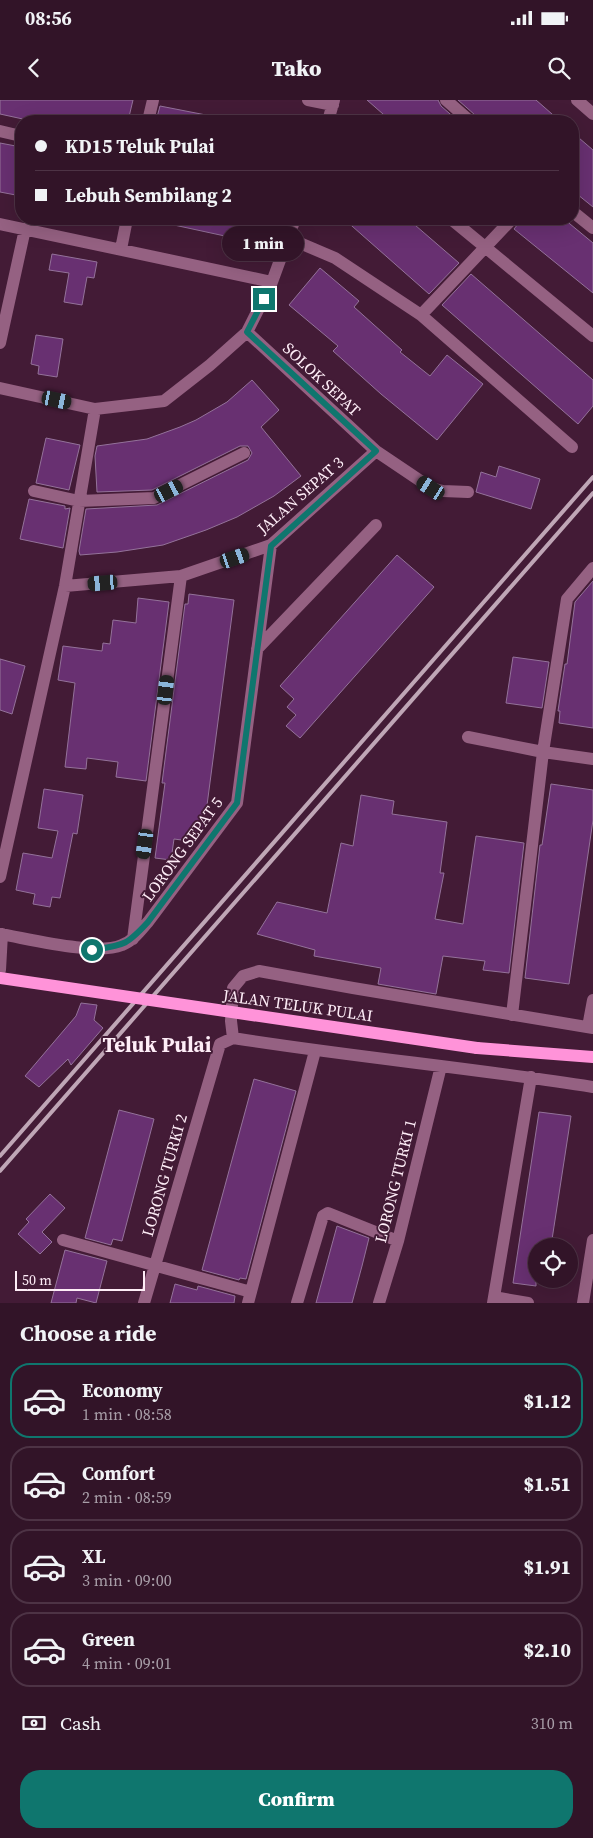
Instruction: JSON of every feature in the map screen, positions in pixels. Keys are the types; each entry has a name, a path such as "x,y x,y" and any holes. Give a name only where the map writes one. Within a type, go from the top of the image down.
{"main road":[{"name":"JALAN TELUK PULAI","path":"0,978 477,1048 593,1057"}],"street":[{"path":"149,115 152,100"},
{"path":"308,100 333,102 330,115"},
{"path":"446,100 463,115"},
{"path":"577,100 593,114"},
{"path":"0,131 15,135"},
{"path":"579,217 593,228"},
{"path":"0,224 272,282"},
{"path":"121,249 126,225"},
{"path":"0,388 95,408 164,401 210,365 247,332 272,282 293,225"},
{"path":"458,225 593,336"},
{"path":"420,315 506,225"},
{"path":"0,343 4,305 25,229"},
{"path":"288,238 335,258 420,315 572,447"},
{"name":"SOLOK SEPAT","path":"247,332 376,451 431,488 442,491 468,492"},
{"path":"0,877 64,586 95,408"},
{"name":"JALAN SEPAT 3","path":"64,586 181,576 271,546 376,451"},
{"path":"34,491 79,501 154,498 244,453"},
{"path":"257,649 376,525"},
{"name":"LORONG SEPAT 5","path":"1,934 92,950 121,946 133,939 148,922 237,803 271,546"},
{"path":"512,1015 543,752 567,599 593,568"},
{"path":"133,939 181,576"},
{"path":"468,736 543,752 593,759"},
{"path":"0,970 1,934"},
{"path":"593,1000 591,1028 353,988 259,970 243,976 233,988 231,1021 233,1038 315,1051 593,1087"},
{"name":"LORONG TURKI 2","path":"144,1303 220,1044 233,1038"},
{"path":"63,1240 155,1265 250,1298 315,1051"},
{"name":"LORONG TURKI 1","path":"379,1303 398,1241 441,1066"},
{"path":"528,1303 494,1300 532,1078"},
{"path":"298,1303 323,1216 328,1212 398,1241"},
{"path":"583,1303 592,1247"}],"building":[{"path":"0,100 133,100 129,115 15,115 15,117 0,114"},
{"path":"367,100 438,100 441,106 451,115 384,115"},
{"path":"458,100 536,100 553,115 475,115"},
{"path":"160,106 206,115 158,115"},
{"path":"579,138 593,150 593,207 579,196"},
{"path":"0,143 15,146 15,195 0,192"},
{"path":"174,225 252,225 248,241"},
{"path":"351,225 415,225 459,263 429,294"},
{"path":"517,225 571,225 593,243 593,293 514,229"},
{"path":"52,254 97,262 94,278 87,277 82,305 64,302 69,273 49,270"},
{"path":"320,268 359,301 354,307 402,350 400,352 430,376 447,355 483,384 437,440 333,351 338,346 289,305"},
{"path":"471,274 593,380 593,406 578,424 442,305"},
{"path":"36,335 63,339 57,377 38,374 39,366 31,364"},
{"path":"252,380 279,410 261,427 301,476 274,496 237,517 206,530 163,545 80,555 79,551 86,509 157,505 248,460 252,453 248,446 240,446 152,490 97,492 95,456 97,446 147,439 180,427 227,402"},
{"path":"46,438 80,445 69,490 36,483"},
{"path":"499,466 540,479 531,509 476,492 481,472 496,477"},
{"path":"29,499 65,506 65,509 70,508 63,548 20,539"},
{"path":"397,555 434,587 300,738 286,726 296,715 287,707 294,699 280,686"},
{"path":"593,581 593,728 559,723 560,711 558,711 565,664 567,664 575,602"},
{"path":"189,594 234,600 204,828 189,841 174,839 171,860 155,858 165,783 162,783 185,604 188,604"},
{"path":"138,598 169,602 146,781 116,777 118,762 87,758 86,769 65,767 75,683 58,680 63,646 102,651 103,643 110,644 113,620 136,623"},
{"path":"513,657 549,662 542,708 506,703"},
{"path":"0,659 25,666 12,714 0,710"},
{"path":"551,784 593,790 593,820 569,984 525,978 540,845 542,845"},
{"path":"44,789 83,795 77,834 73,833 60,898 52,897 50,907 33,904 35,894 16,890 23,853 52,858 58,831 38,828"},
{"path":"361,795 394,801 392,814 447,822 440,873 444,873 435,919 463,924 476,836 524,843 509,973 483,970 485,961 443,956 436,994 378,984 381,968 314,956 315,950 257,934 277,902 327,913 341,843 353,846"},
{"path":"81,1003 97,1005 94,1020 103,1028 71,1065 68,1059 39,1087 25,1076 76,1016"},
{"path":"254,1079 296,1091 246,1279 240,1278 239,1280 202,1270"},
{"path":"119,1110 154,1119 122,1241 113,1239 111,1245 85,1238"},
{"path":"539,1112 571,1116 552,1238 528,1238 528,1285 513,1283"},
{"path":"50,1194 65,1208 42,1232 52,1242 40,1254 18,1234 29,1222 26,1219"},
{"path":"337,1226 369,1238 352,1303 316,1303"},
{"path":"65,1250 107,1261 96,1303 77,1298 76,1303 51,1303"},
{"path":"175,1284 197,1290 198,1286 235,1296 234,1303 170,1303"}],"railway":[{"path":"0,1156 593,477"},
{"path":"0,1171 593,493"}],"district":[{"name":"Teluk Pulai","path":"157,1044"}],"route":[{"path":"92,950 121,946 133,939 148,922 237,803 271,546 376,451 247,332 264,299"}]}
